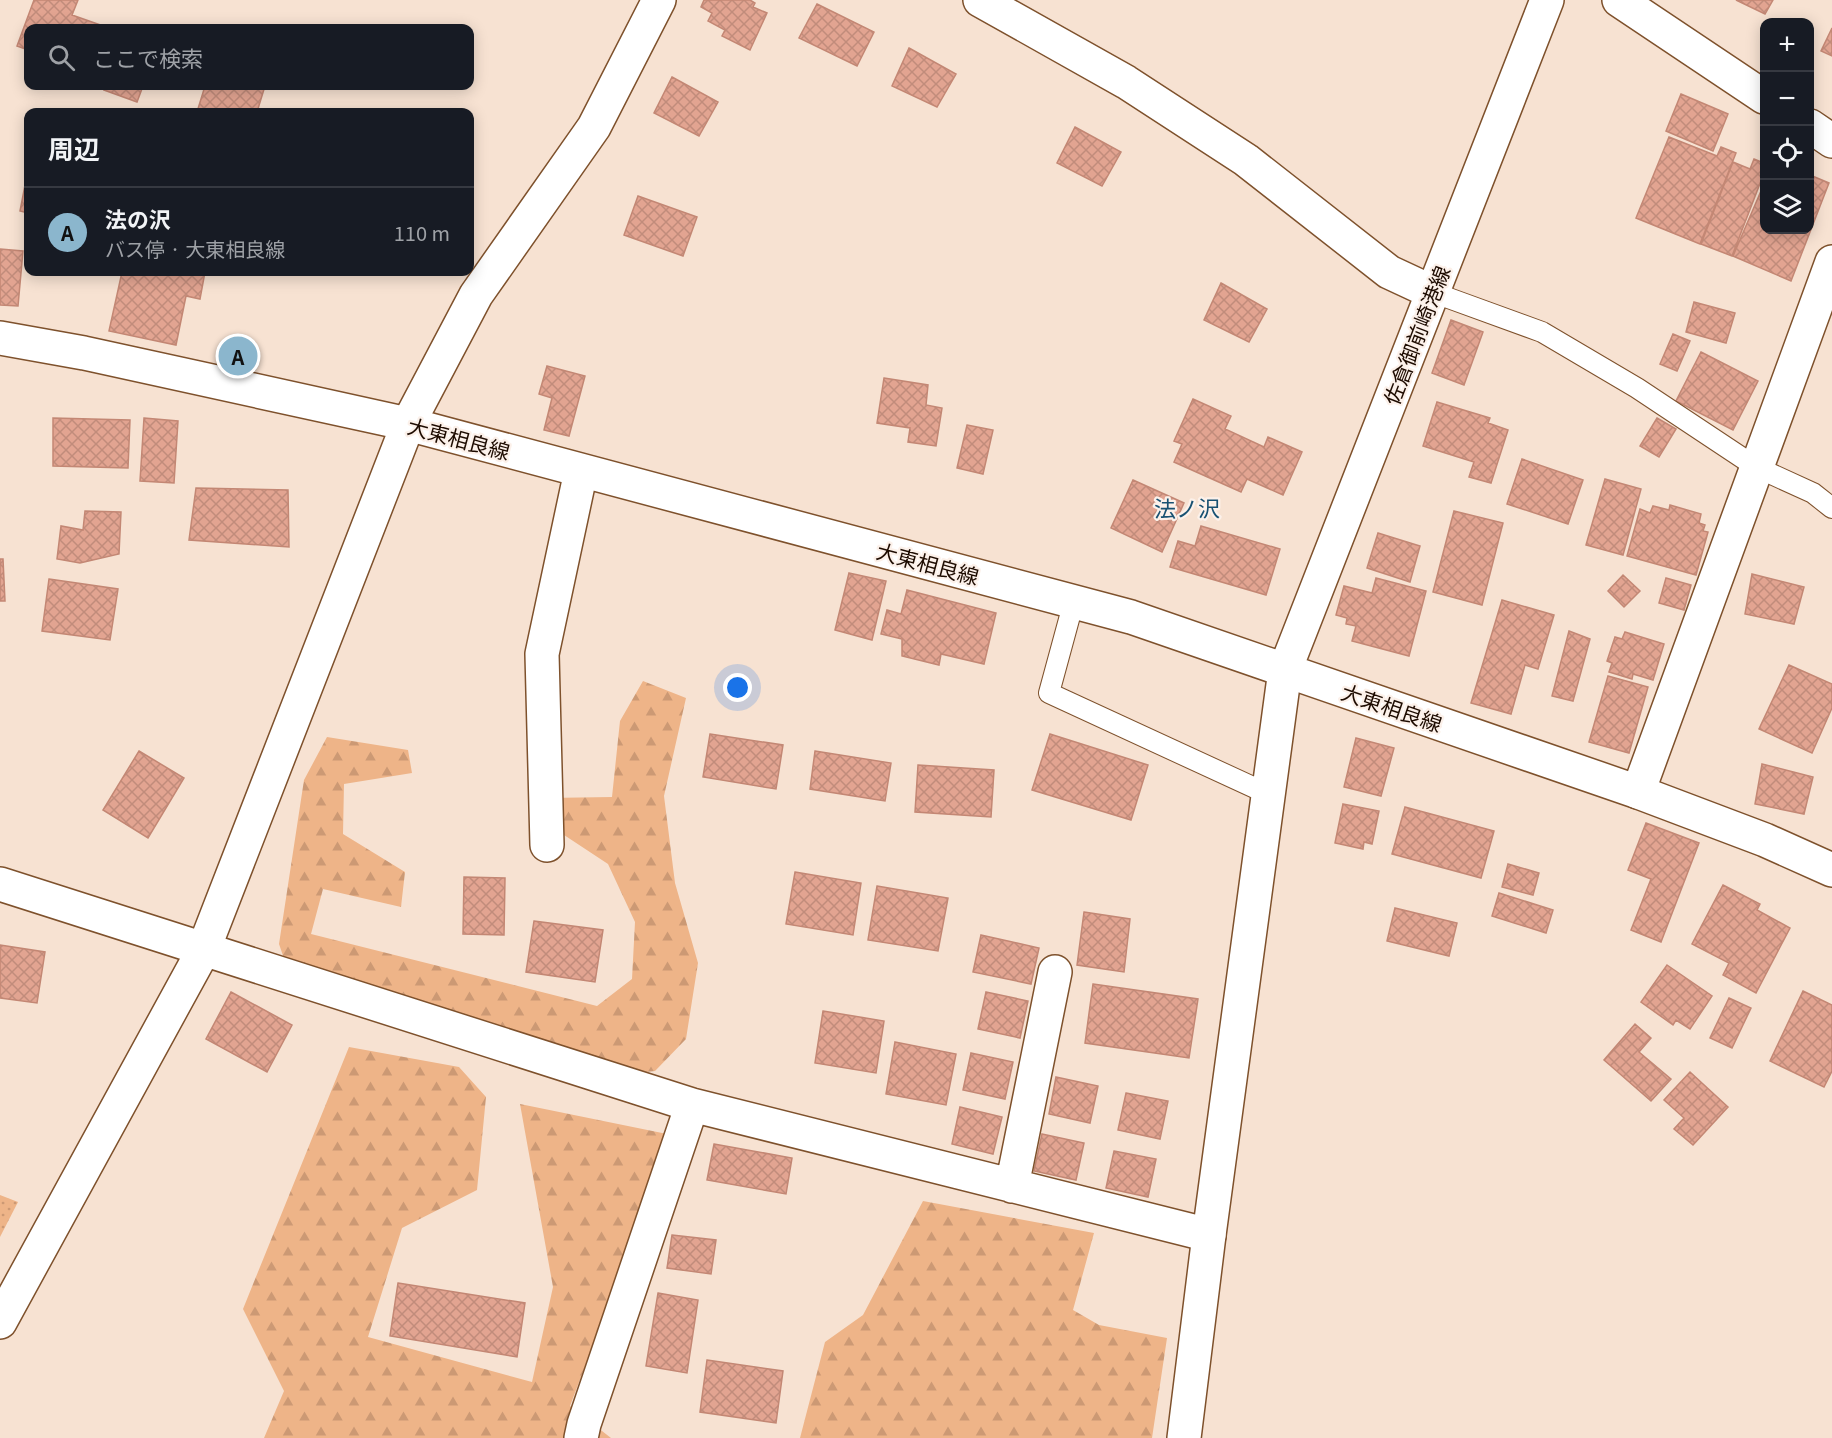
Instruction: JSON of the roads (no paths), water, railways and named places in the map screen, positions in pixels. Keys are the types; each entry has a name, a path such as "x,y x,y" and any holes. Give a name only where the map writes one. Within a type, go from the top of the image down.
{"street":[{"path":"0,1323 203,951 408,424 476,295 594,127 660,0"},
{"path":"981,0 1126,82 1246,160 1389,272 1432,292"},
{"name":"佐倉御前崎港線","path":"1184,1438 1285,670 1547,0"},
{"path":"1619,0 1760,94"},
{"path":"1814,129 1832,141"},
{"path":"1638,792 1832,262"},
{"name":"大東相良線","path":"0,338 84,353 408,424 1131,616 1638,792 1764,840 1832,870"},
{"path":"547,845 542,654 581,471"},
{"path":"0,884 203,951 692,1105 1209,1236"},
{"path":"1012,1186 1055,972"},
{"path":"581,1438 692,1105"}],"lane":[{"path":"1432,292 1542,332 1637,388 1756,467 1813,493 1832,508"},
{"path":"1074,601 1049,693 1268,794"}],"place":[{"name":"法の沢","path":"238,356"}],"district":[{"name":"法ノ沢","path":"1187,507"}]}
